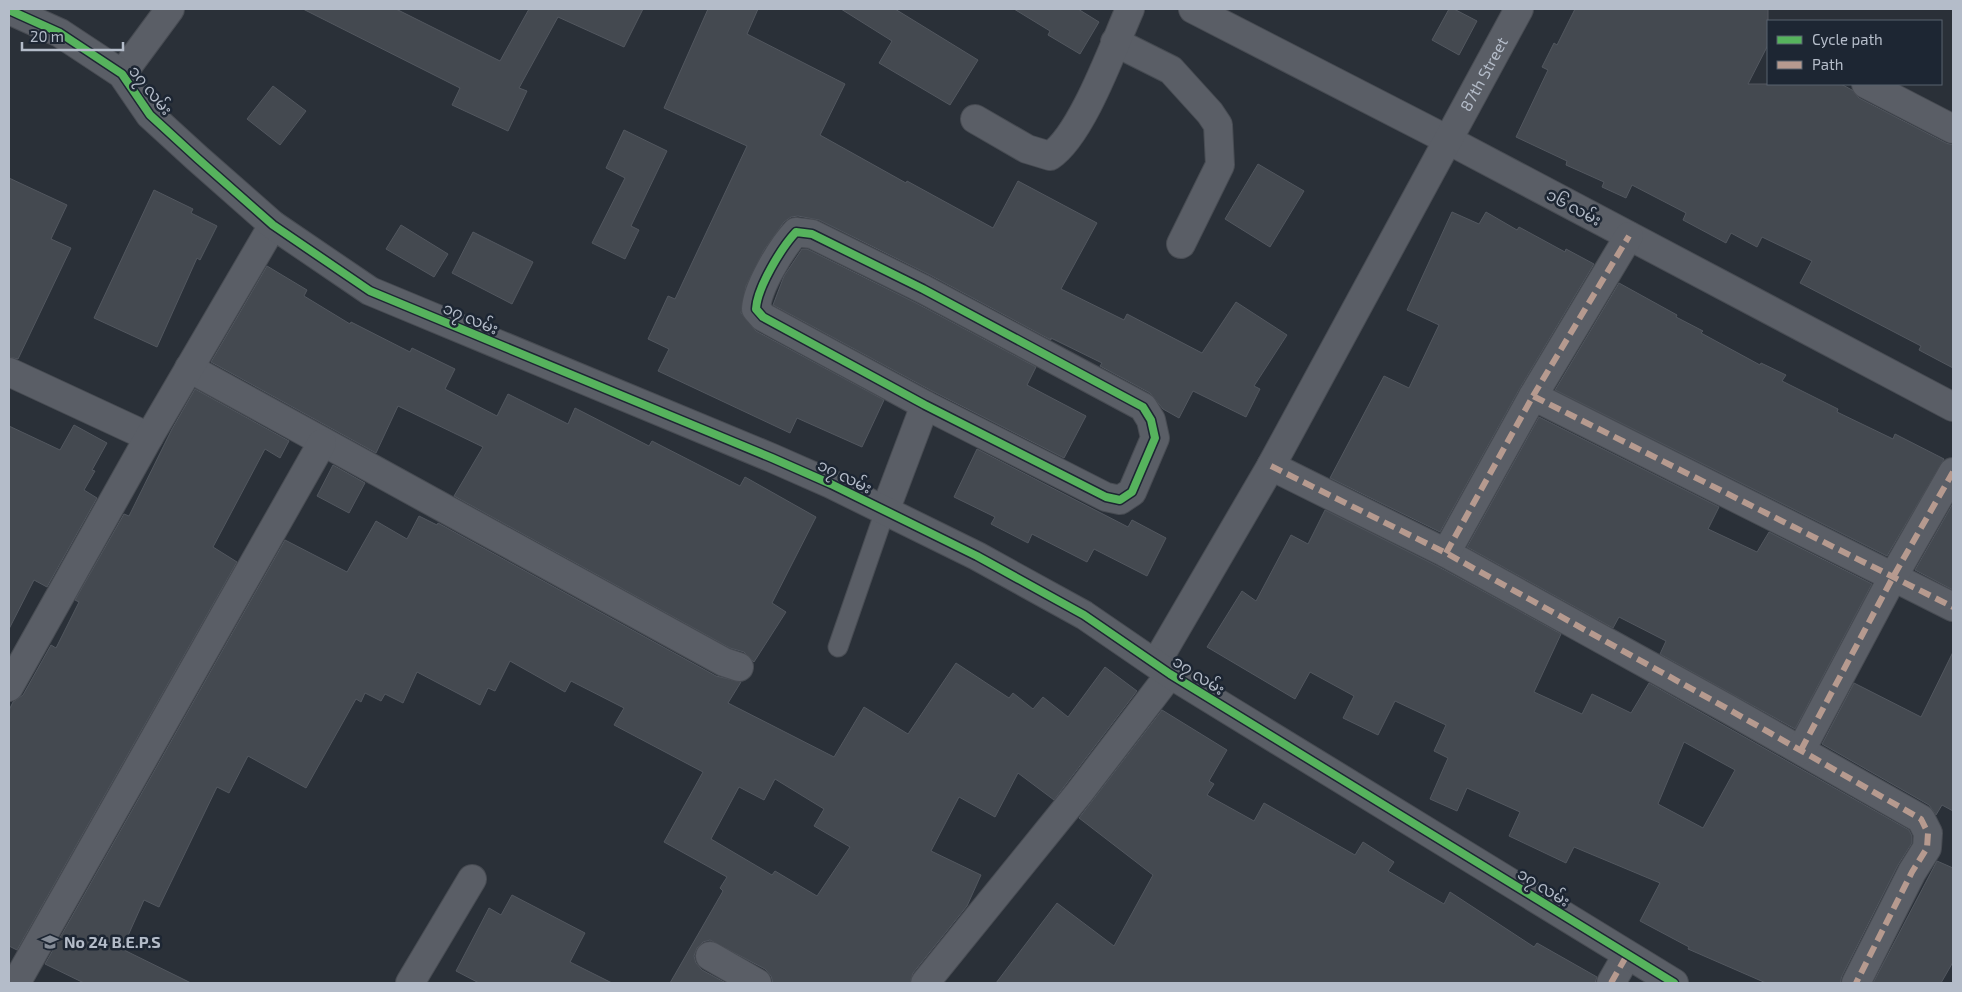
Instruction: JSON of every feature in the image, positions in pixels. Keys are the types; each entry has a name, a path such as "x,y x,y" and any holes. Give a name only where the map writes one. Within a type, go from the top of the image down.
{"street":[{"path":"122,74 170,9"},
{"path":"975,119 1027,149 1050,156 1061,149 1077,128 1130,9"},
{"name":"၁၆ လမ်း","path":"1193,9 1448,140 1953,407"},
{"name":"87th Street","path":"925,983 1079,793 1163,668 1519,9"},
{"name":"၁၇ လမ်း","path":"9,10 60,33 122,74 150,115 273,225 370,291 772,458 977,556 1075,611 1163,668 1674,983"},
{"path":"1115,42 1171,70 1210,113 1218,125 1220,165 1181,244"},
{"path":"1868,85 1953,129"},
{"path":"9,687 15,660 273,225"},
{"path":"796,232 812,234 923,289 1143,407 1151,420 1155,438 1132,492 1120,500 1097,493 925,405 875,376 763,318 756,309 756,298 787,242 796,232"},
{"path":"1446,553 1534,396 1629,236"},
{"path":"189,368 322,443 724,662 739,666"},
{"path":"9,372 149,437"},
{"path":"1534,396 1953,607"},
{"path":"886,511 925,405"},
{"path":"16,983 322,443"},
{"path":"1271,466 1446,553 1801,750 1921,819 1928,833 1927,848 1912,872 1856,983"},
{"path":"1801,750 1893,577 1953,472"},
{"path":"410,983 472,879"},
{"path":"1611,983 1626,955"},
{"path":"710,956 757,983"}],"lane":[{"path":"838,647 886,511"}],"building":[{"path":"303,9 396,9 500,61 529,9 643,9 624,47 558,17 519,88 527,91 508,131 452,105 460,88"},
{"path":"708,9 758,9 747,34 845,84 820,135 906,183 907,181 993,228 1018,181 1097,223 1061,289 1124,320 1127,314 1202,353 1236,302 1287,335 1254,386 1260,389 1246,417 1193,391 1179,418 1163,409 1150,393 1100,366 1102,363 1051,338 1051,340 930,275 819,220 798,216 791,217 784,222 764,250 746,286 741,313 756,331 884,400 862,447 797,418 790,433 658,371 669,349 648,339 668,296 675,299 747,146 664,108"},
{"path":"841,9 895,9 978,60 950,105 879,63 892,41"},
{"path":"1014,9 1078,9 1099,22 1080,54 1048,35 1050,31"},
{"path":"1449,9 1454,9 1477,21 1459,55 1432,40"},
{"path":"1575,9 1768,9 1767,47 1748,84 1843,85 1852,90 1859,98 1953,145 1953,368 1919,350 1921,346 1800,283 1812,261 1762,237 1757,247 1731,233 1726,243 1683,220 1686,213 1632,185 1626,198 1602,187 1604,182 1566,165 1567,161 1516,137 1548,70 1542,67 1554,43 1557,45"},
{"path":"273,86 306,111 280,145 247,119"},
{"path":"624,130 667,151 631,226 639,230 625,259 592,243 625,178 606,168"},
{"path":"1258,164 1304,191 1270,247 1225,219"},
{"path":"9,178 67,205 51,239 71,248 18,359 9,357"},
{"path":"154,190 193,209 191,213 217,226 200,260 197,258 157,347 94,318"},
{"path":"1452,212 1479,224 1486,212 1517,230 1519,227 1565,252 1566,249 1594,264 1520,388 1440,532 1330,478 1384,376 1409,388 1439,325 1407,310"},
{"path":"401,225 448,254 434,277 386,249"},
{"path":"473,232 533,262 512,304 452,273"},
{"path":"802,249 807,249 916,303 1036,367 1027,385 1086,416 1064,458 932,391 773,305 784,276"},
{"path":"267,266 307,290 304,296 350,324 351,322 410,352 412,348 455,369 445,389 497,416 508,394 568,424 575,408 649,446 652,441 740,486 745,477 816,517 772,603 786,612 754,662 744,652 730,648 454,496 483,447 398,406 376,453 211,362"},
{"path":"1619,283 1677,315 1676,317 1703,331 1701,333 1760,365 1761,363 1786,375 1782,381 1838,409 1837,412 1893,439 1895,434 1944,459 1887,556 1555,390"},
{"path":"195,389 289,441 280,458 265,449 213,547 237,562 17,950 9,946 9,710 13,702 23,695 51,645 56,648 79,602 75,600 124,514 129,516 172,429"},
{"path":"1539,417 1719,507 1708,529 1757,552 1769,532 1872,584 1795,729 1660,654 1666,641 1619,617 1613,628 1467,547"},
{"path":"74,425 107,443 92,470 95,471 84,490 97,498 47,587 34,580 9,629 9,426 60,450"},
{"path":"977,449 1128,527 1132,520 1166,538 1147,576 1094,549 1087,562 1032,534 1028,543 991,524 995,517 954,497"},
{"path":"333,465 365,483 349,513 317,496"},
{"path":"1953,506 1953,590 1915,570"},
{"path":"1325,510 1439,567 1561,634 1534,692 1582,714 1592,694 1631,713 1649,683 1909,830 1912,836 1912,843 1898,865 1840,983 1766,983 1688,949 1689,947 1640,921 1660,883 1574,847 1566,863 1509,836 1520,812 1467,788 1457,811 1430,799 1448,758 1434,751 1446,725 1395,701 1378,735 1343,718 1354,696 1310,672 1295,699 1207,647 1242,591 1256,601 1291,535 1308,544","holes":["1684,742 1735,770 1703,828 1658,804"]},
{"path":"419,516 437,525 438,523 716,676 741,682 728,703 834,757 864,707 908,734 956,663 1009,698 1013,693 1033,709 1043,697 1068,717 1105,667 1137,691 1054,800 1018,773 995,817 959,797 931,851 981,875 967,906 913,973 910,983 773,983 771,976 765,969 710,940 703,942 697,948 694,956 696,963 702,970 726,983 670,983 723,891 720,888 727,877 664,842 703,772 614,725 624,708 571,681 565,692 510,661 495,691 488,688 480,705 417,672 403,703 385,694 381,701 365,693 361,702 356,699 306,788 248,756 229,793 217,787 159,907 144,900 122,949 191,983 84,983 45,964 285,540 347,572 376,521 407,539","holes":["775,779 824,809 814,826 850,847 817,896 775,871 772,875 711,839 739,787 764,800"]},
{"path":"1953,652 1953,811 1942,805 1936,815 1929,805 1822,744 1854,683 1921,717"},
{"path":"1162,710 1227,750 1209,781 1214,784 1207,795 1254,821 1264,803 1355,855 1363,842 1394,862 1388,871 1444,904 1450,892 1534,947 1537,943 1597,977 1595,983 996,983 1057,903 1114,946 1153,875 1079,818"},
{"path":"1937,861 1953,868 1953,962 1941,983 1873,983"},
{"path":"512,895 585,933 570,962 612,983 479,983 456,971 489,908 501,915"}],"marked path":[{"path":"1533,396 1629,236"},
{"path":"1446,553 1533,396 1953,607"},
{"path":"1271,466 1446,553 1728,709 1921,819 1928,833 1927,848 1912,872 1856,983"},
{"path":"1801,750 1893,577 1953,472"},
{"path":"1611,983 1627,955"}],"cycle path":[{"path":"9,10 60,33 122,74 150,115 273,225 370,291 772,458 831,484 977,556 1084,615 1170,674 1674,983"},
{"path":"796,232 812,234 923,289 1143,407 1151,420 1155,438 1132,492 1120,500 1106,497 925,405 763,317 756,309 757,300 777,258 796,232"}],"place":[{"name":"No 24 B.E.P.S","path":"50,942"}]}
